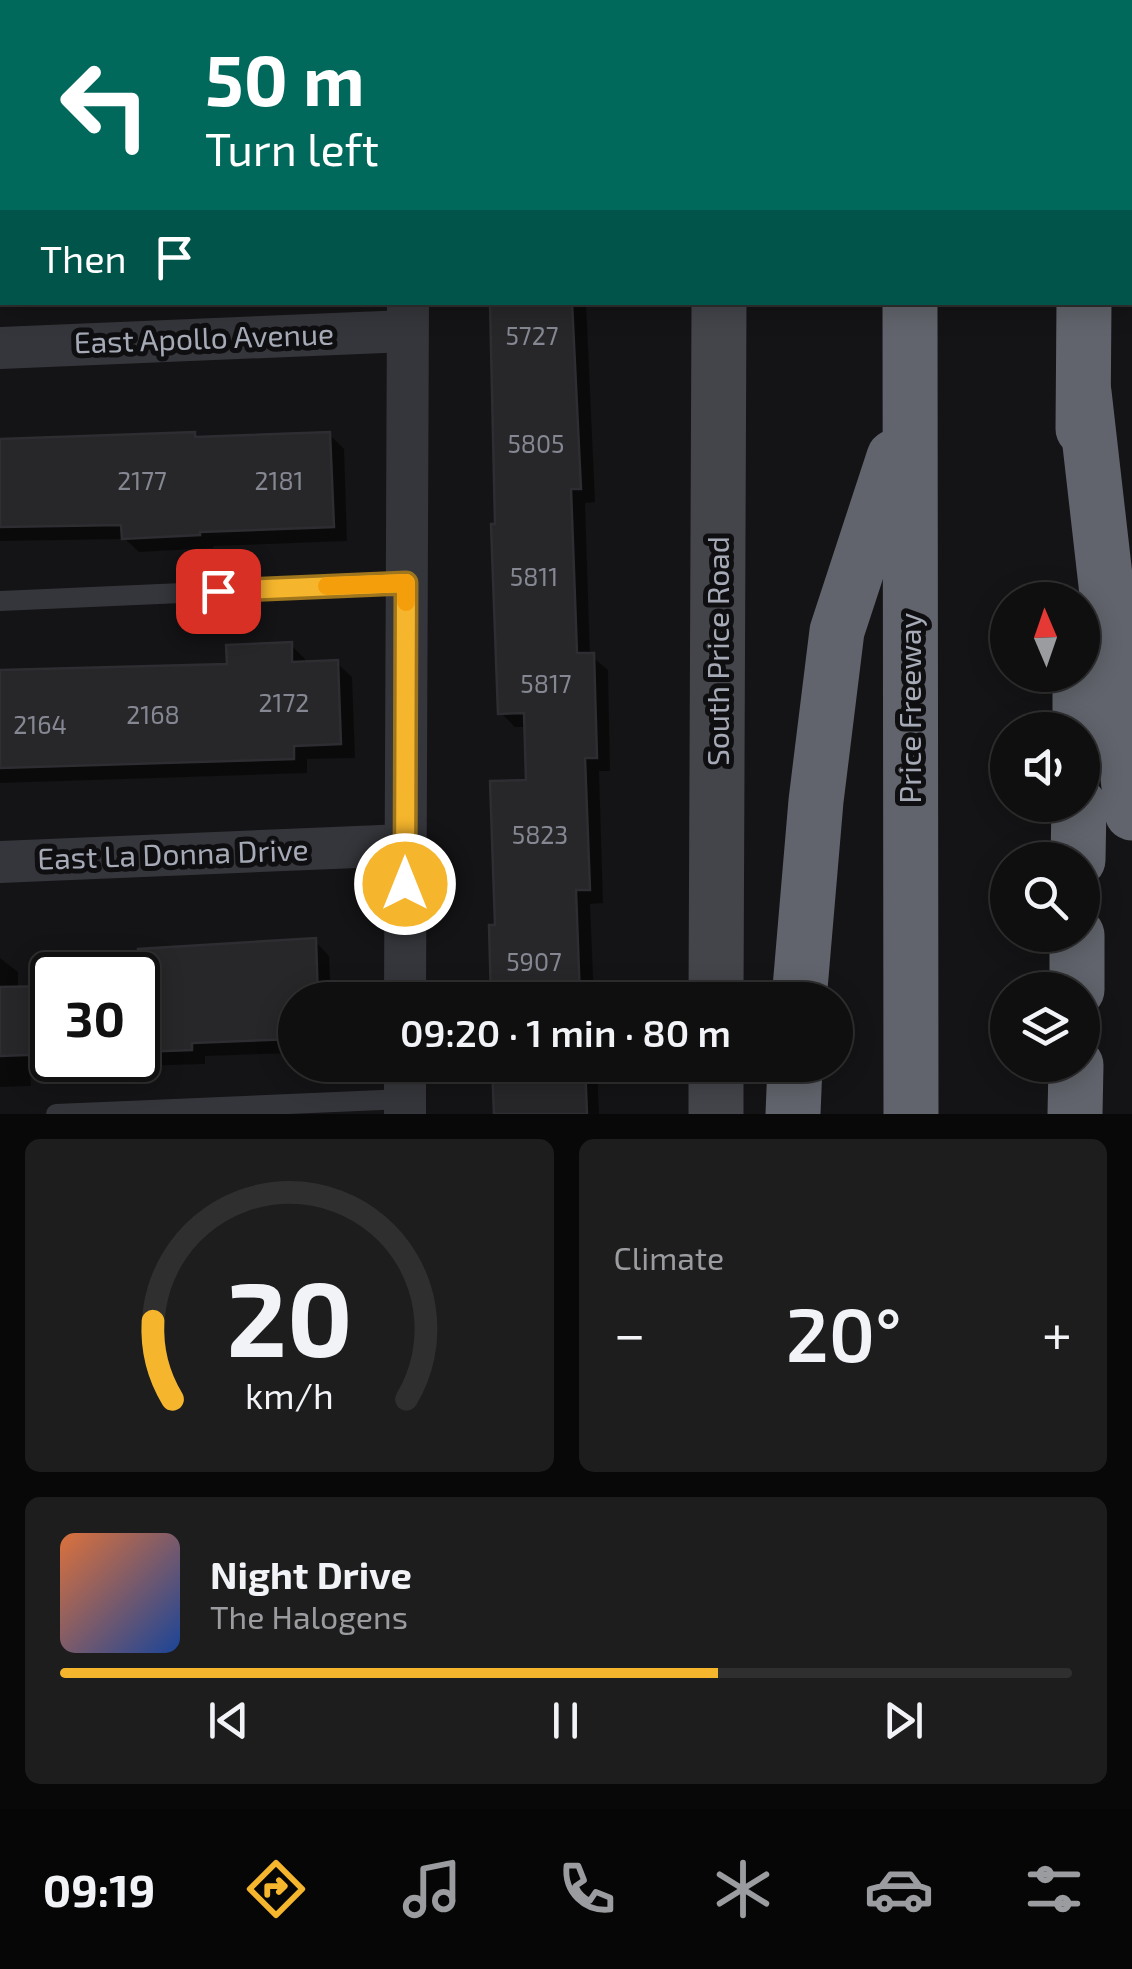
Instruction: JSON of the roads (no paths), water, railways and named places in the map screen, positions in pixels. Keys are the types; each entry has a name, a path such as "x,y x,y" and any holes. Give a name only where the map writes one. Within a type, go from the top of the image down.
{"highway":[{"name":"Price Freeway","path":"910,305 911,1114"},
{"path":"1081,582 1084,305"},
{"path":"1084,392 1132,813"},
{"path":"801,982 816,800 837,632 909,411"},
{"path":"793,1114 794,1082"},
{"path":"1075,1114 1076,1082"}],"main road":[{"name":"South Price Road","path":"716,982 720,305"},
{"path":"716,1082 716,1114"}],"street":[{"name":"East Apollo Avenue","path":"0,348 408,316"},
{"path":"405,982 408,316"},
{"name":"East La Donna Drive","path":"0,862 406,845"}],"lane":[{"path":"0,601 406,583"},
{"path":"56,1114 405,1093"}]}
